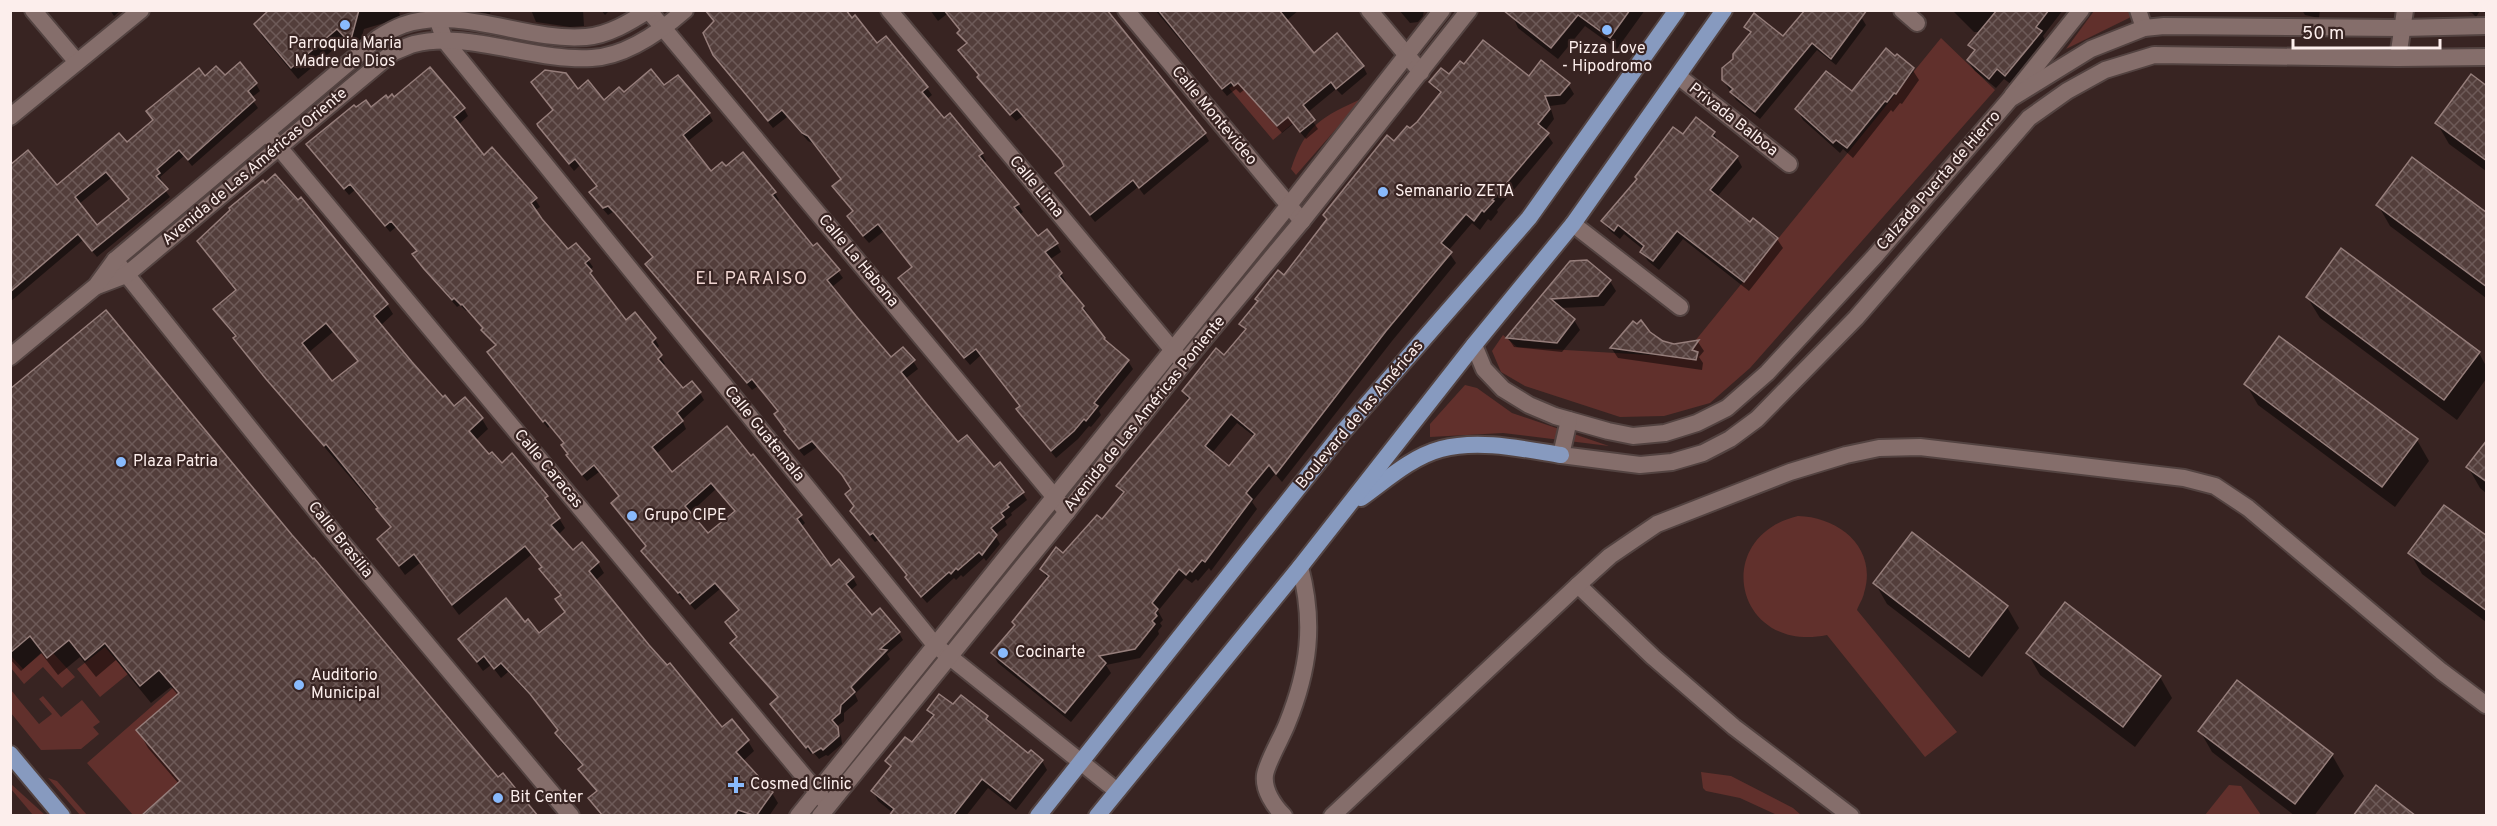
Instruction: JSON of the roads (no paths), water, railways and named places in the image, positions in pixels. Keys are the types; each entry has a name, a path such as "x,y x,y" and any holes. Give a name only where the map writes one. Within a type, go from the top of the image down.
{"main road":[{"name":"Boulevard de las Américas","path":"1038,816 1341,434 1529,218 1677,10"},
{"path":"1097,816 1300,567 1474,345 1573,224 1724,10"},
{"path":"1346,508 1413,461 1439,449 1466,445 1561,455"},
{"path":"10,754 62,816"}],"street":[{"path":"33,10 76,62"},
{"path":"10,117 141,10"},
{"name":"Avenida de Las Américas Oriente","path":"96,286 126,274 393,53 414,44 445,41 531,54 594,58 621,51 665,28 685,10"},
{"name":"Calle Lima","path":"889,10 1184,363"},
{"name":"Calle Montevideo","path":"1126,10 1302,221"},
{"path":"1369,10 1420,72"},
{"name":"Avenida de Las Américas Poniente","path":"822,804 935,645 1289,205 1442,10"},
{"name":"Avenida de Las Américas Poniente","path":"798,816 822,804 950,657 1184,363 1302,221 1468,10"},
{"path":"1902,10 1917,22"},
{"path":"2010,99 2081,10"},
{"path":"2138,10 2154,55"},
{"path":"2398,58 2405,10"},
{"name":"Avenida de Las Américas Oriente","path":"10,357 96,286 115,260 378,38 402,25 438,14 528,33 586,37 610,31 649,11"},
{"name":"Calle La Habana","path":"649,11 1067,512"},
{"name":"Calle Guatemala","path":"438,14 445,41 935,645 1117,791"},
{"name":"Calzada Puerta de Hierro","path":"1474,345 1484,369 1503,389 1529,405 1569,420 1633,436 1665,433 1697,423 1726,408 1767,373 1915,210 2010,99 2091,49 2144,28 2164,26 2402,28 2487,26"},
{"name":"Calzada Puerta de Hierro","path":"1561,455 1640,465 1672,462 1703,453 1730,439 1757,419 1856,318 2029,118 2067,91 2105,70 2154,55 2487,57"},
{"name":"Privada Balboa","path":"1678,76 1789,164"},
{"name":"Calle Caracas","path":"267,133 822,804"},
{"path":"1915,210 1935,226"},
{"path":"1573,224 1680,307"},
{"name":"Calle Brasilia","path":"115,260 333,532 571,816"},
{"path":"1561,455 1569,420"},
{"path":"1332,816 1610,556 1657,524 1790,472 1846,454 1879,448 1920,447 2184,478 2215,486 2248,508 2441,671 2487,705"},
{"path":"1284,816 1268,793 1265,775 1292,712 1304,672 1309,641 1307,595 1300,567"},
{"path":"1578,585 1645,649 1734,727 1851,816"}],"place":[{"name":"Parroquia Maria Madre de Dios","path":"345,25"},
{"name":"Pizza Love - Hipodromo","path":"1607,30"},
{"name":"Semanario ZETA","path":"1383,192"},
{"name":"Plaza Patria","path":"121,462"},
{"name":"Grupo CIPE","path":"632,516"},
{"name":"Cocinarte","path":"1003,653"},
{"name":"Auditorio Municipal","path":"299,685"},
{"name":"Cosmed Clinic","path":"736,785"},
{"name":"Bit Center","path":"498,798"}],"district":[{"name":"EL PARAISO","path":"752,279"}]}
